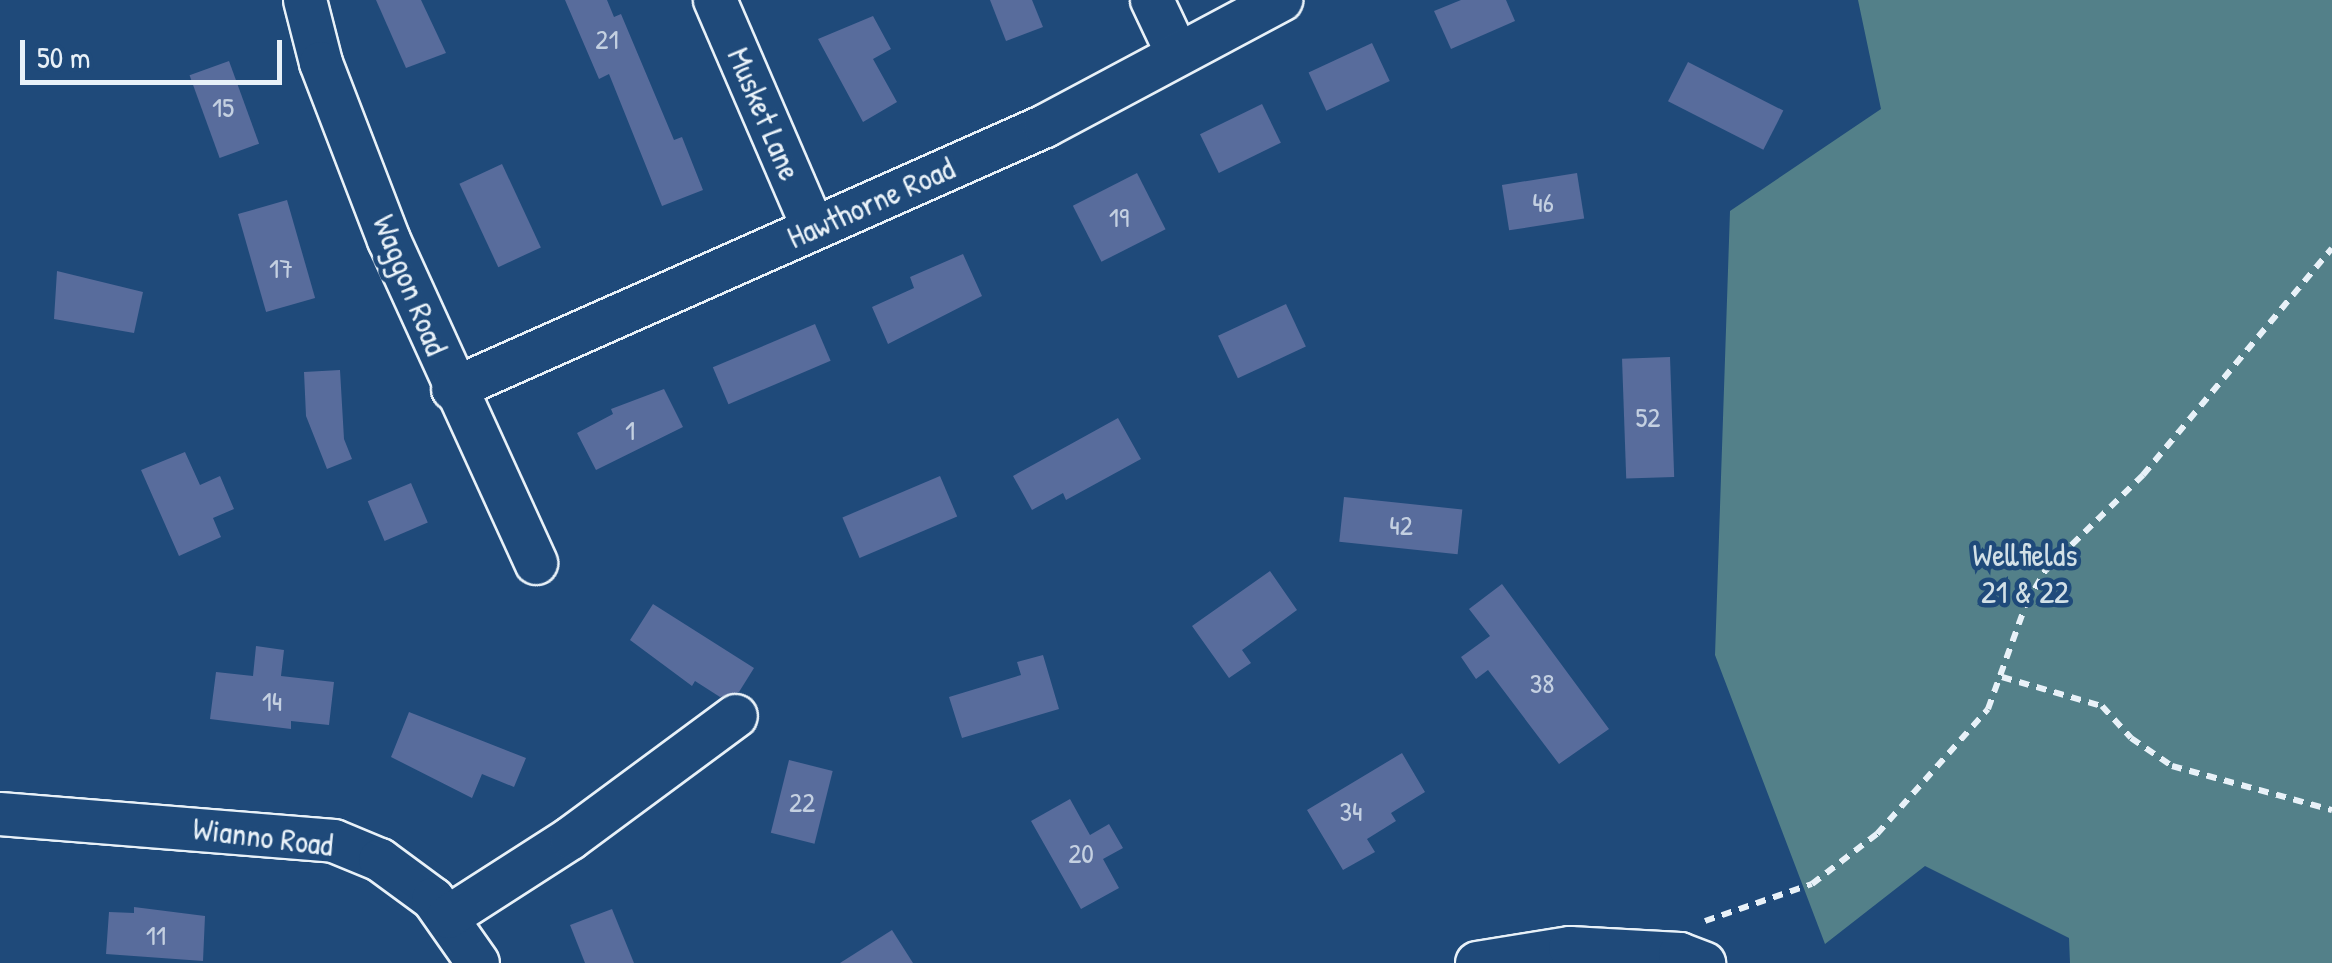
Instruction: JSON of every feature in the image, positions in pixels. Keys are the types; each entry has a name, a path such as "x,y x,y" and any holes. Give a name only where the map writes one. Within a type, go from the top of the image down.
{"street":[{"name":"Waggon Road","path":"305,0 321,63 453,388 536,563"},
{"name":"Musket Lane","path":"715,0 814,228"},
{"path":"1152,0 1176,51"},
{"name":"Hawthorne Road","path":"453,388 1045,126 1176,51 1280,0"},
{"path":"448,917 572,838 736,716"},
{"name":"Wianno Road","path":"0,814 334,841 380,860 448,917 478,963"},
{"path":"1478,963 1570,948 1680,954 1700,944"}],"path":[{"path":"1700,944 1760,907 1812,884 1877,834 1988,710 2026,604 2046,570 2143,474 2332,248"},
{"path":"2002,677 2102,706 2131,738 2172,766 2332,810"}],"green space":[{"name":"Wellfields 21 & 22","path":"1858,0 2332,0 2332,963 2070,963 2069,938 1925,866 1825,944 1715,655 1730,211 1881,109"}],"building":[{"path":"376,0 421,0 446,53 406,68"},
{"path":"565,0 607,0 614,17 621,14 674,140 682,137 703,190 662,206 609,74 599,79"},
{"path":"990,0 1032,0 1043,27 1006,41"},
{"path":"1461,0 1506,0 1515,21 1451,49 1434,11"},
{"path":"873,16 891,49 873,59 897,102 863,122 818,39"},
{"path":"1372,43 1390,81 1326,111 1309,73"},
{"path":"229,61 259,144 220,158 190,75"},
{"path":"1688,62 1783,111 1763,150 1668,101"},
{"path":"1262,104 1281,143 1219,173 1200,134"},
{"path":"502,164 541,247 498,267 459,184"},
{"path":"1137,173 1166,229 1101,262 1073,206"},
{"path":"1577,173 1584,218 1509,230 1502,185"},
{"path":"287,200 315,298 266,312 238,214"},
{"path":"963,254 982,296 888,344 872,307 914,288 910,277"},
{"path":"57,271 143,292 134,333 54,319"},
{"path":"1286,304 1306,347 1238,378 1218,336"},
{"path":"815,324 831,361 728,404 713,367"},
{"path":"1670,357 1674,477 1626,479 1622,359"},
{"path":"340,370 344,439 352,459 327,469 306,416 304,372"},
{"path":"664,389 683,427 596,470 577,433 613,414 611,409"},
{"path":"1118,418 1141,459 1066,500 1063,493 1032,510 1013,476"},
{"path":"185,452 200,485 220,476 234,509 213,518 221,537 179,556 141,470"},
{"path":"940,476 957,517 860,558 842,517"},
{"path":"411,483 428,523 385,541 368,501"},
{"path":"1344,497 1462,509 1458,554 1339,542"},
{"path":"1270,571 1297,610 1242,650 1251,663 1229,678 1192,626"},
{"path":"1502,584 1609,729 1559,764 1488,670 1476,679 1461,657 1490,636 1469,609"},
{"path":"653,604 754,668 739,692 720,697 695,681 692,686 630,640"},
{"path":"256,646 284,650 281,676 334,682 329,725 291,721 291,729 210,719 216,672 253,676"},
{"path":"1043,655 1059,709 962,738 949,697 1021,675 1017,662"},
{"path":"409,712 526,758 514,787 482,774 472,798 391,757"},
{"path":"1402,753 1425,792 1391,813 1396,821 1367,839 1375,852 1343,870 1307,810"},
{"path":"789,760 833,771 815,844 771,833"},
{"path":"1070,799 1090,835 1109,824 1123,848 1103,859 1119,888 1081,909 1031,821"},
{"path":"134,907 205,916 203,961 106,954 109,912 134,913"},
{"path":"612,909 634,963 585,963 570,925"},
{"path":"892,930 913,963 840,963"}]}
